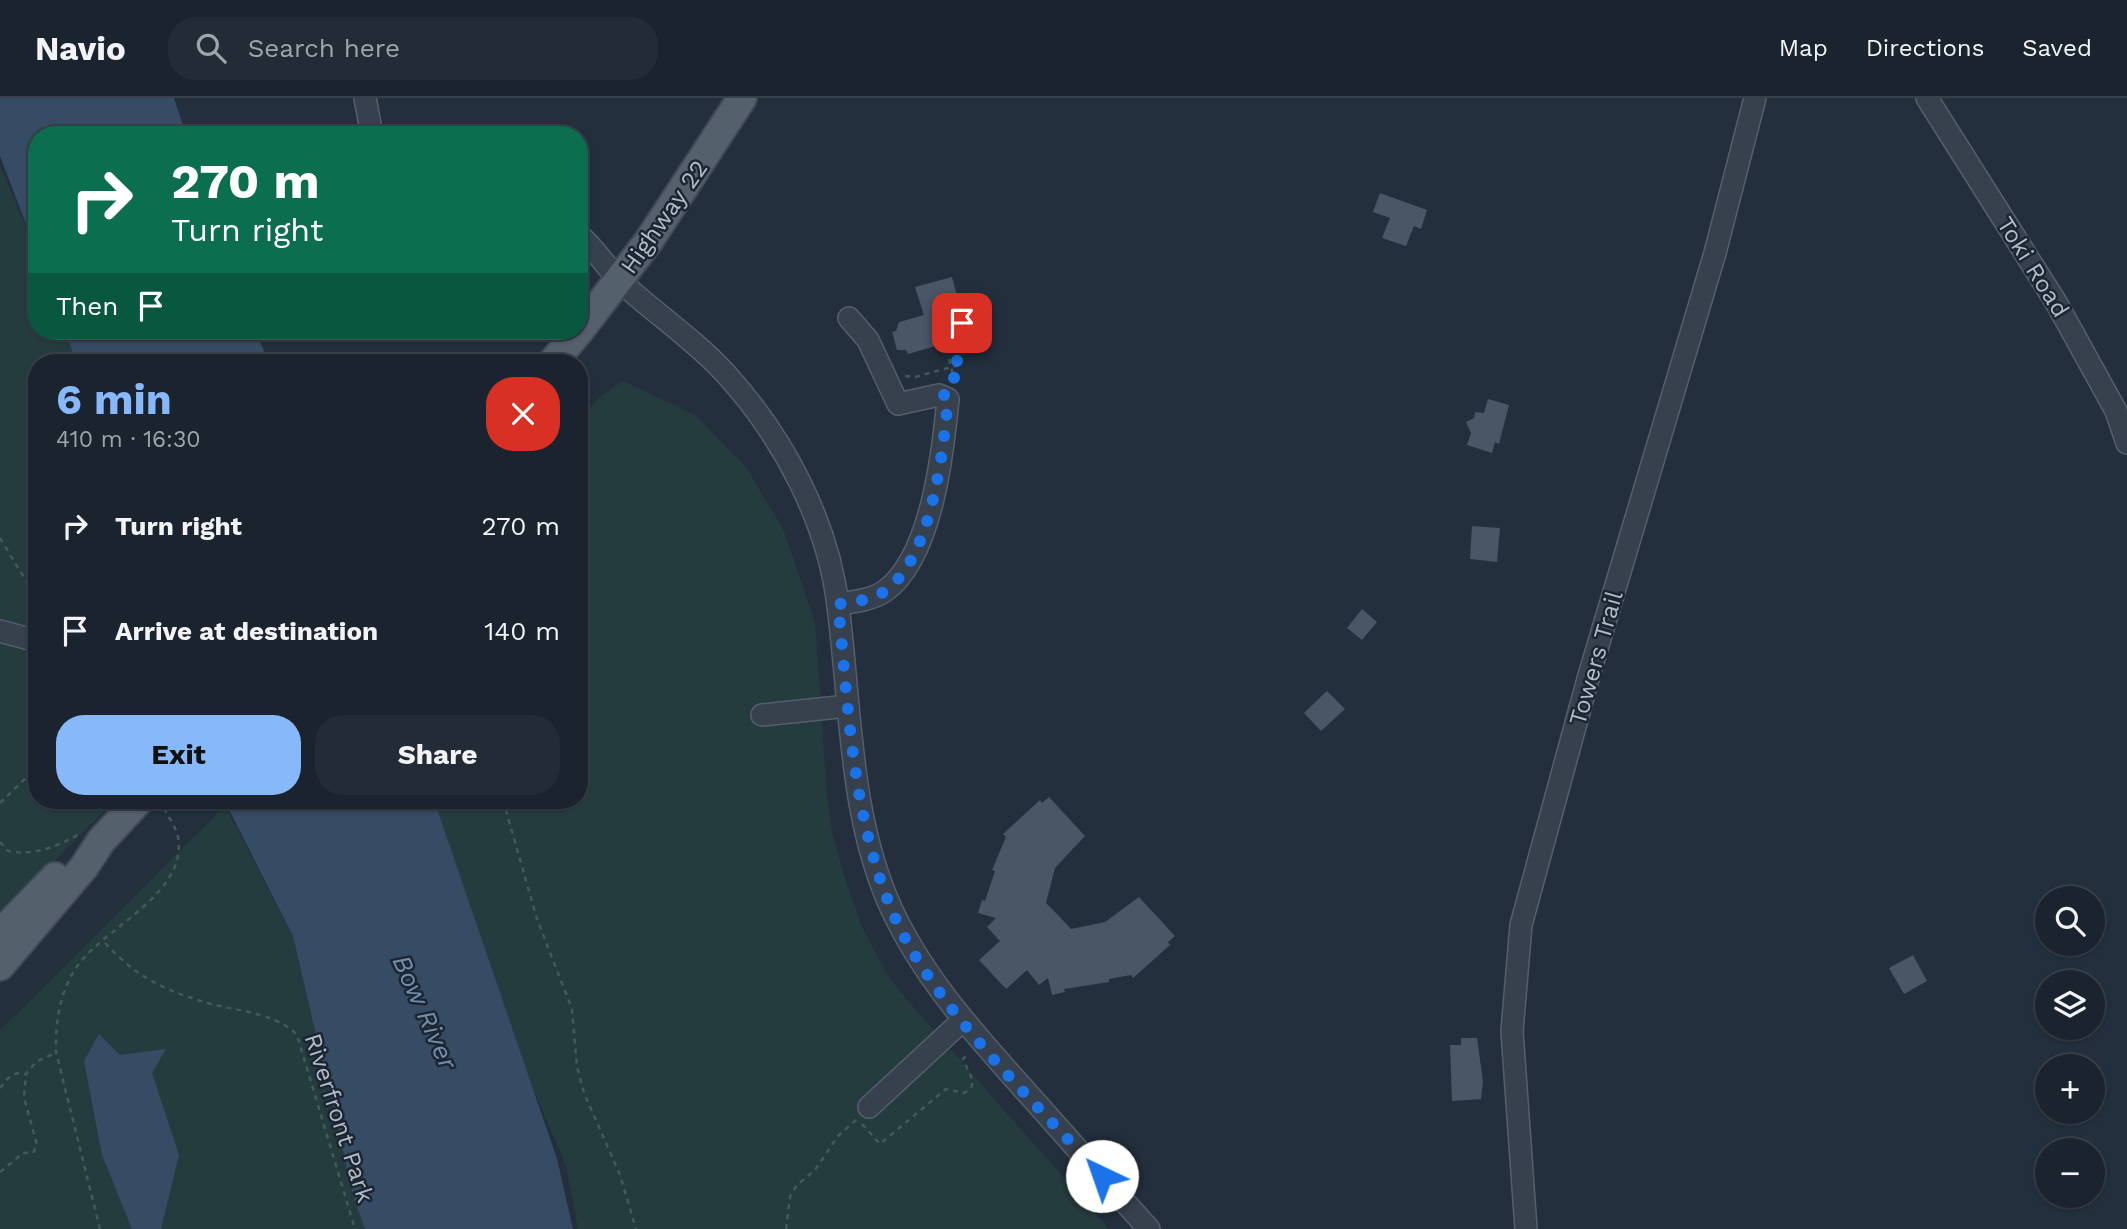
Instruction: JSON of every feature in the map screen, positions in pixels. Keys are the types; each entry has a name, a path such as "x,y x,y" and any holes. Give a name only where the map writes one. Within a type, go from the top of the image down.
{"main road":[{"name":"Highway 22","path":"588,320 620,281 690,182 742,98"},
{"name":"Highway 22","path":"560,354 571,340"},
{"path":"0,934 78,855 93,835 130,809"},
{"path":"0,966 84,867 93,835"}],"street":[{"path":"365,98 370,126"},
{"name":"Towers Trail","path":"1527,1229 1512,1031 1521,925 1588,680 1715,253 1755,98"},
{"name":"Toki Road","path":"1927,98 2057,304 2116,411 2127,443"},
{"path":"588,245 620,281 725,372 762,418 793,468 818,525 838,604 848,706 872,855 891,908 919,962 962,1021 1149,1229"},
{"path":"838,604 884,592 900,576 918,545 928,516 946,426 948,399 944,395 898,404 869,340 849,318"},
{"path":"0,631 28,639"},
{"path":"762,715 848,706"},
{"path":"863,1113 962,1021"}],"path":[{"path":"896,373 915,377 958,365 955,352 967,338 958,307"},
{"path":"944,395 955,383 949,359"},
{"path":"0,538 28,584"},
{"path":"0,803 28,776"},
{"path":"99,1228 56,1052 55,1032 67,986 84,958 104,942 171,875 178,838 165,809"},
{"path":"506,809 537,919 572,1009 577,1067 584,1093 620,1175 636,1229"},
{"path":"0,842 8,851 25,853 93,835"},
{"name":"Riverfront Park","path":"104,942 136,974 202,1002 266,1018 297,1035 355,1229"},
{"path":"786,1229 790,1197 797,1185 815,1170 838,1136 863,1113 880,1143 946,1089 964,1093 971,1088 973,1081 963,1059 981,1041"},
{"path":"0,1172 23,1153 33,1153 37,1145 24,1097 26,1074 36,1062 56,1052"},
{"path":"0,1088 9,1076 18,1072 26,1074"}],"green space":[{"path":"0,165 28,232 28,340 68,340 73,354 28,354 28,809 106,809 0,915"},
{"path":"623,381 695,415 746,467 783,529 815,622 832,832 863,929 890,979 1109,1229 578,1229 566,1166 466,930 431,809 588,809 588,410 601,396"},
{"path":"222,809 227,809 293,936 354,1199 365,1229 0,1229 0,1030"}],"water":[{"path":"0,98 174,98 183,126 28,126 28,229 0,156"},
{"path":"68,340 259,340 265,354 73,354"},
{"name":"Bow River","path":"229,809 437,809 557,1159 573,1229 365,1229 354,1199 293,936"},
{"path":"99,1034 120,1055 166,1049 152,1073 179,1155 161,1229 132,1229 102,1155 84,1061"}],"building":[{"path":"1380,193 1427,210 1421,229 1414,226 1406,246 1382,238 1390,218 1373,212"},
{"path":"952,277 960,307 955,308 964,338 908,354 906,350 897,350 892,332 896,331 899,322 924,315 915,287"},
{"path":"1488,399 1509,405 1499,444 1495,442 1492,453 1467,445 1471,433 1466,422 1474,418 1475,412 1484,413"},
{"path":"1472,526 1500,528 1497,562 1470,559"},
{"path":"1362,609 1377,622 1362,640 1347,628"},
{"path":"1327,691 1345,709 1321,731 1304,713"},
{"path":"1049,797 1085,836 1055,868 1046,903 1071,929 1105,922 1139,897 1175,936 1168,942 1170,945 1133,978 1131,975 1109,979 1109,982 1064,989 1065,992 1052,995 1048,978 1039,985 1027,970 1006,989 979,960 1000,941 987,927 996,918 978,913 982,900 985,901 995,871 992,870 1006,837 1003,834 1040,800 1042,803"},
{"path":"1913,955 1927,981 1904,994 1889,968"},
{"path":"1461,1038 1477,1038 1483,1081 1481,1099 1452,1101 1450,1045 1461,1045"}],"route":[{"path":"962,323 967,338 955,352 958,365 952,367 955,383 944,395 948,399 946,426 928,516 918,545 900,576 884,592 858,601 838,604 861,802 872,855 891,908 919,962 962,1021 1102,1176"}]}
